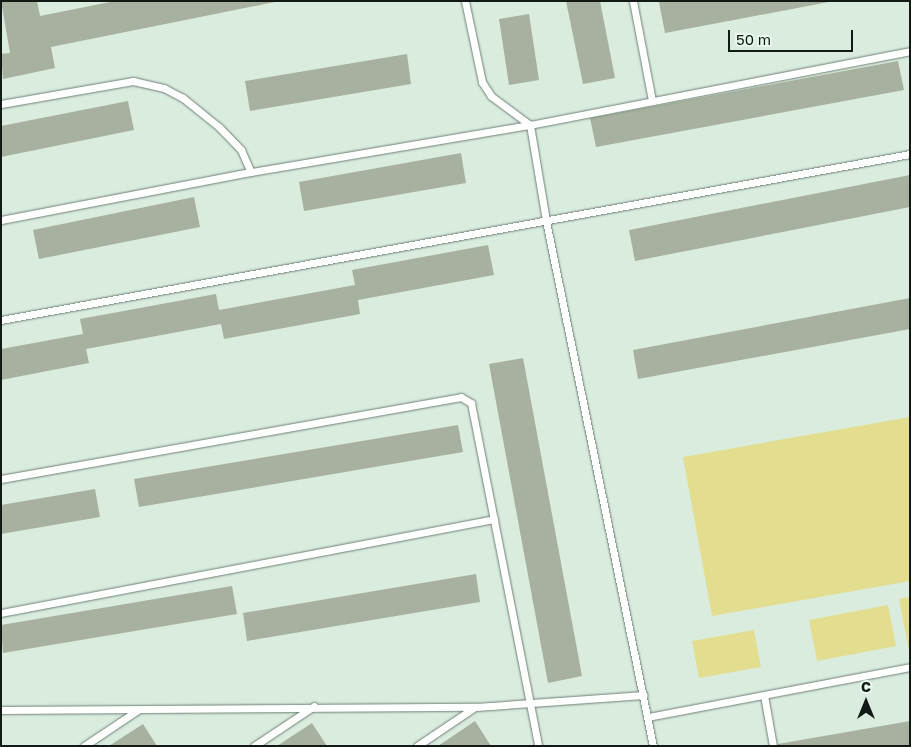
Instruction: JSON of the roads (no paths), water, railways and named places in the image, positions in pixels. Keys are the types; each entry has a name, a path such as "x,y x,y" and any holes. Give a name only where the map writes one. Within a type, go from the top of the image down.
{"lane":[{"path":"465,1 482,82 491,96 530,125 546,221 653,746"},
{"path":"633,1 652,101"},
{"path":"1,220 251,172 530,125 910,51"},
{"path":"1,104 133,81 164,88 183,98 219,127 241,150 251,172"},
{"path":"1,320 910,154"},
{"path":"1,479 461,397 471,403 538,746"},
{"path":"1,613 494,519"},
{"path":"648,717 910,667"},
{"path":"1,710 138,710 314,706 476,707 644,695"},
{"path":"764,695 773,746"},
{"path":"254,746 314,706"},
{"path":"417,746 476,707"},
{"path":"84,746 138,710"}]}
